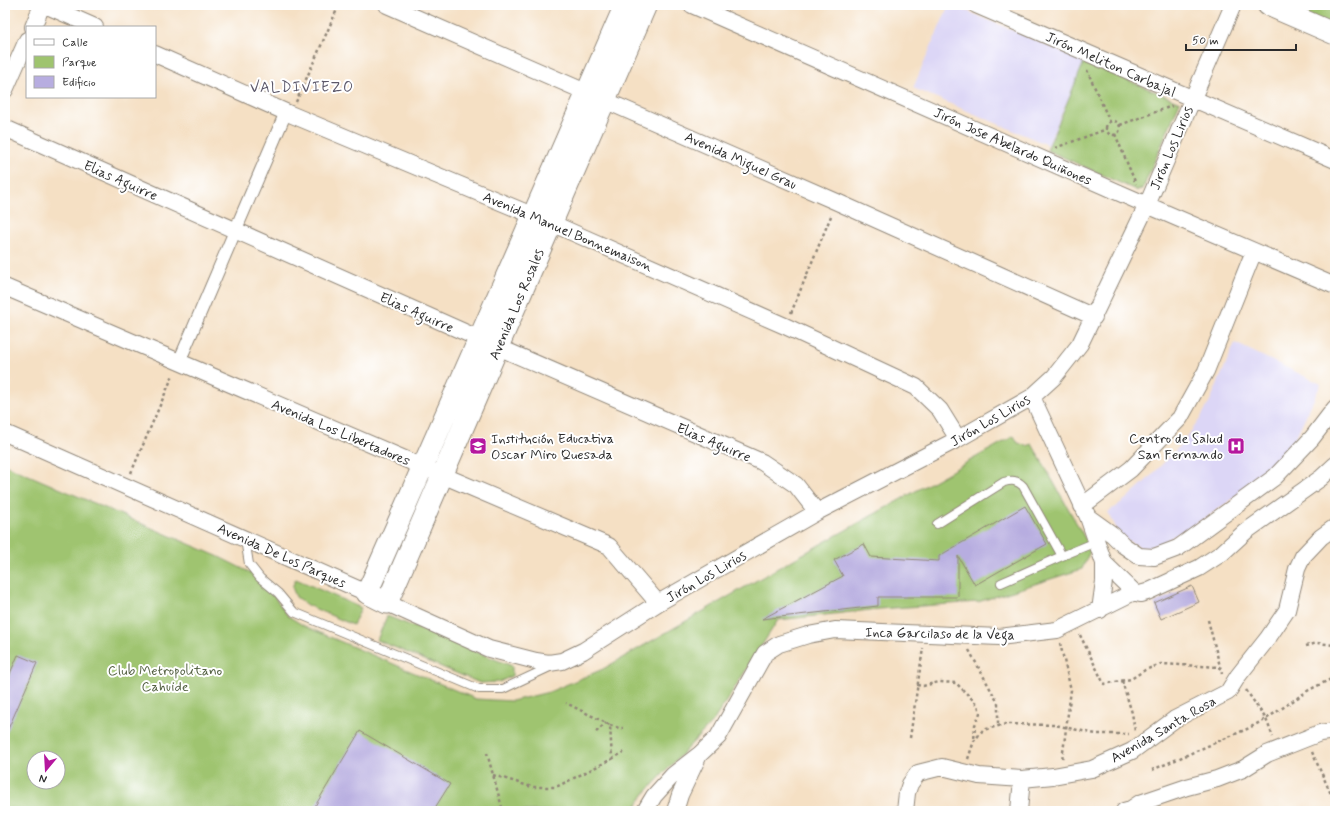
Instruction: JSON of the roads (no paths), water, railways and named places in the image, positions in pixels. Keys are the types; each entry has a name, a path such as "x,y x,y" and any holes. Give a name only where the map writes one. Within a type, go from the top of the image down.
{"street":[{"path":"33,26 42,5"},
{"path":"46,5 93,26"},
{"name":"Avenida Miguel Grau","path":"387,5 837,202 1094,317"},
{"name":"Avenida Los Rosales","path":"596,97 625,5"},
{"name":"Avenida Los Rosales","path":"367,593 423,467 488,343 596,97 646,5"},
{"name":"Jirón Jose Abelardo Quiñones","path":"692,5 1143,204 1335,286"},
{"name":"Jirón Meliton Carbajal","path":"976,5 1335,160"},
{"name":"Jirón Los Lirios","path":"562,661 583,651 658,603 817,512 958,439 1032,397 1054,377 1080,344 1094,317 1143,204 1192,99 1233,5"},
{"path":"1268,5 1335,34"},
{"path":"5,90 26,42"},
{"name":"Avenida Manuel Bonnemaison","path":"156,54 288,113 542,220 785,326 916,387 940,410 958,439"},
{"path":"179,362 235,231 288,113"},
{"name":"Elias Aguirre","path":"5,128 488,343 762,462 796,485 817,512"},
{"path":"1085,512 1131,469 1180,418 1206,372 1254,251"},
{"name":"Avenida Los Libertadores","path":"5,287 442,476 609,546 658,603"},
{"name":"Avenida Los Rosales","path":"387,603 442,476 488,343"},
{"path":"1032,397 1085,512 1104,563 1104,581 1100,610"},
{"path":"1085,512 1123,545 1139,556 1154,557 1178,548 1275,477 1312,438 1335,408"},
{"name":"Avenida De Los Parques","path":"5,433 367,593 489,649 536,661 549,663 562,661"},
{"name":"Inca Garcilaso de la Vega","path":"645,811 654,796 673,775 700,754 718,737 765,653 779,644 808,635 835,630 999,637 1057,630 1134,592 1140,594 1147,592 1199,568 1222,553 1245,532 1321,478 1335,465"},
{"name":"Avenida Santa Rosa","path":"905,811 907,793 910,784 918,773 942,767 979,776 1022,780 1092,769 1132,751 1175,720 1235,688 1238,676 1268,638 1287,610 1297,569 1303,556 1321,537 1335,527"},
{"path":"1104,563 1134,592"},
{"path":"1124,811 1146,801 1187,787 1217,779 1243,769 1267,754 1320,733 1335,731"},
{"path":"675,811 680,796 700,754"},
{"path":"1019,811 1022,780"}],"lane":[{"path":"937,524 1004,482 1011,480 1018,481 1023,486 1062,556"},
{"path":"245,539 249,564 260,578 278,593 294,612 479,689 503,689 562,661"},
{"path":"1001,583 1096,542"}],"place":[{"name":"Institución Educativa Oscar Miro Quesada","path":"478,446"},
{"name":"Centro de Salud San Fernando","path":"1236,446"}],"district":[{"name":"VALDIVIEZO","path":"302,87"}],"park label":[{"name":"Club Metropolitano Cahuide","path":"165,678"}]}
